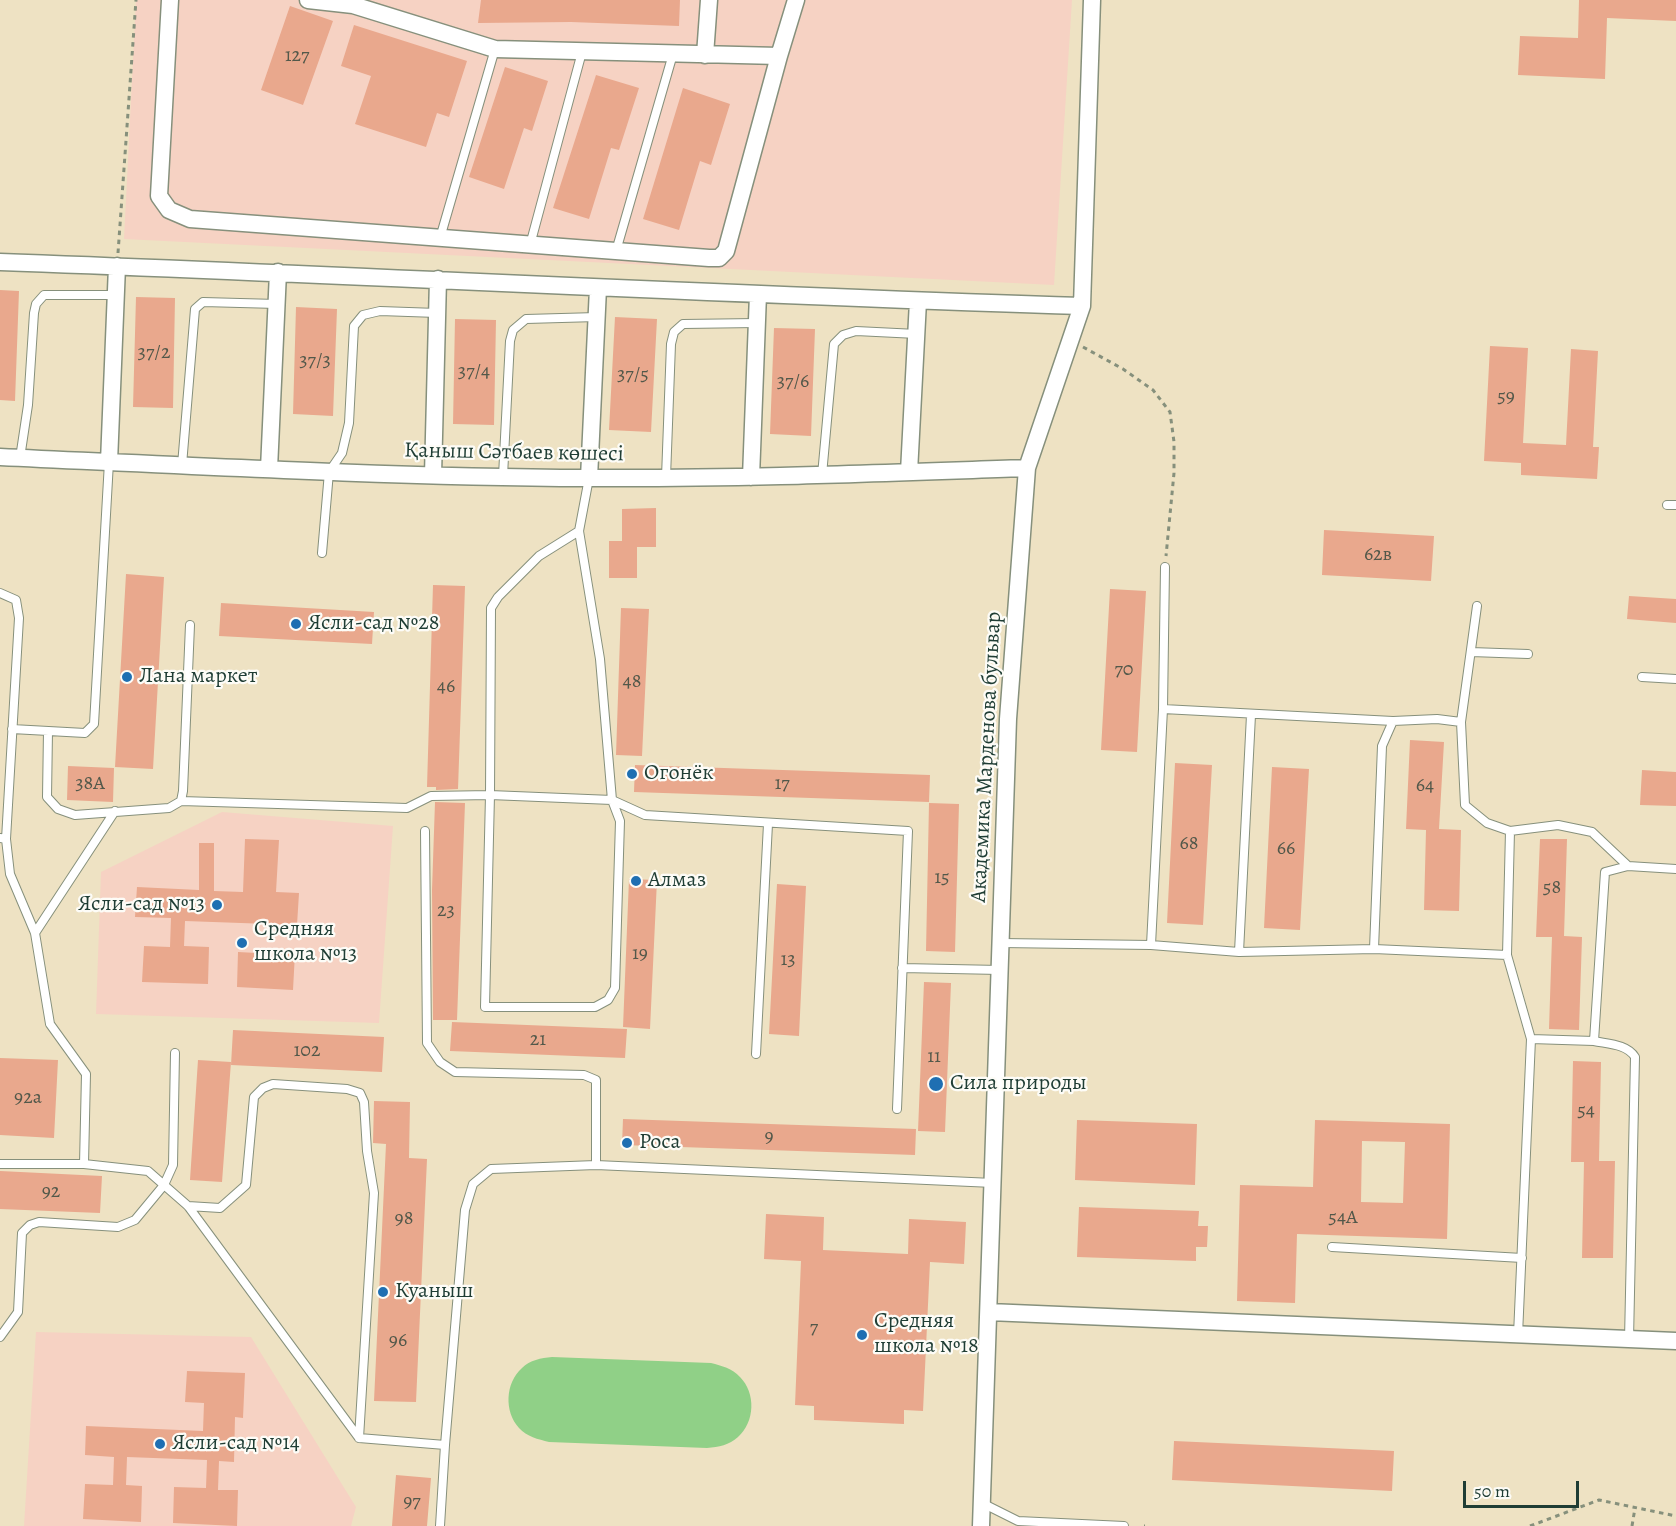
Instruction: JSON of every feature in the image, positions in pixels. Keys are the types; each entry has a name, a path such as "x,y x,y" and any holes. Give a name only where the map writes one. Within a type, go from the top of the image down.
{"street":[{"path":"170,0 159,196 169,210 190,219 709,258 719,258 726,251 778,56 796,0"},
{"path":"308,0 354,2 495,49 778,56"},
{"path":"705,55 709,0"},
{"name":"Академика Марденова бульвар","path":"981,1526 1008,719 1027,468 1082,306 1092,0"},
{"path":"0,262 1082,306"},
{"path":"109,462 117,266"},
{"path":"269,470 278,272"},
{"path":"433,475 438,279"},
{"path":"589,478 598,288"},
{"path":"751,477 758,294"},
{"path":"909,472 918,301"},
{"name":"Қаныш Сәтбаев көшесі","path":"0,457 269,470 589,478 751,477 1027,468"},
{"path":"989,1312 1676,1341"}],"lane":[{"path":"440,238 495,49"},
{"path":"530,245 582,52"},
{"path":"616,251 673,54"},
{"path":"20,458 28,405 36,304 44,295 117,295"},
{"path":"182,465 195,309 203,302 277,304"},
{"path":"322,553 329,472 342,453 350,423 354,326 363,315 380,311 437,313"},
{"path":"503,476 510,340 513,330 526,319 597,317"},
{"path":"666,477 671,344 674,332 683,324 757,323"},
{"path":"822,475 834,344 843,335 856,331 917,334"},
{"path":"12,729 85,733 94,724 109,462"},
{"path":"579,531 539,556 498,597 491,608 490,795 485,1007 595,1007 608,1000 615,988 620,821 612,800 600,659 579,531 589,478"},
{"path":"1151,945 1163,709 1165,567"},
{"path":"0,592 16,600 19,618 3,839 10,874 35,933 50,1024 86,1074 84,1164"},
{"path":"1478,606 1461,722 1465,805 1486,823 1510,831 1558,825 1592,832 1628,866"},
{"path":"181,801 190,625"},
{"path":"1471,652 1527,654"},
{"path":"1642,677 1676,679"},
{"path":"1163,709 1251,715 1393,721 1437,719 1461,722"},
{"path":"1239,952 1251,715"},
{"path":"1374,949 1382,746 1393,721"},
{"path":"48,731 46,797 58,809 75,815 169,808 181,801 407,808 431,796 490,795 612,800 645,815 908,831 897,1109"},
{"path":"35,933 115,811"},
{"path":"756,1054 768,824"},
{"path":"425,831 427,1043 440,1062 455,1072 584,1075 596,1080 596,1165"},
{"path":"1510,831 1507,955 1531,1039 1518,1335"},
{"path":"1594,1041 1605,872 1628,866 1676,868"},
{"path":"1001,943 1151,945 1239,952 1374,949 1507,955"},
{"path":"902,968 1000,970"},
{"path":"1531,1039 1594,1041 1625,1047 1631,1050 1635,1057 1629,1340"},
{"path":"0,1337 18,1311 22,1233 30,1225 39,1222 118,1227 135,1220 164,1185 173,1165 176,1053"},
{"path":"188,1206 220,1208 246,1185 254,1097 263,1088 273,1084 347,1089 360,1093 364,1102 367,1151 374,1193 359,1438"},
{"path":"0,1164 84,1164 148,1171 188,1206 359,1438 445,1444"},
{"path":"440,1526 465,1210 473,1184 491,1169 596,1165 993,1183"},
{"path":"1332,1247 1522,1258"},
{"path":"982,1503 1018,1524 1124,1526"}],"path":[{"path":"117,266 136,0"},
{"path":"1071,341 1123,369 1153,390 1170,412 1174,441 1174,473 1165,567"},
{"path":"1530,1526 1599,1500 1676,1516"},
{"path":"1632,1526 1635,1508"}],"shaded area":[{"path":"136,0 1072,0 1054,285 124,239"},
{"name":"Средняя школа №13","path":"222,812 393,826 379,1023 96,1014 101,872"},
{"path":"36,1332 251,1337 356,1507 351,1526 24,1526"}],"green space":[{"path":"552,1357 719,1365 734,1371 749,1391 751,1407 748,1424 735,1440 711,1448 549,1442 529,1436 519,1428 511,1414 508,1398 512,1381 516,1374 529,1363"}],"building":[{"path":"481,0 680,0 679,26 571,22 478,23"},
{"path":"1579,0 1676,0 1676,21 1607,18 1605,79 1518,75 1520,36 1578,38"},
{"path":"290,6 333,21 303,105 261,90"},
{"path":"354,25 467,61 449,117 437,113 426,147 355,124 371,76 341,66"},
{"path":"505,67 548,81 532,131 524,128 504,189 469,177"},
{"path":"596,75 639,88 619,150 611,148 589,219 553,208"},
{"path":"683,88 730,104 711,165 700,161 679,230 643,219"},
{"path":"0,290 19,291 15,401 0,400"},
{"path":"136,297 175,298 173,408 133,407"},
{"path":"296,307 337,309 333,416 293,414"},
{"path":"615,317 657,319 651,432 609,430"},
{"path":"455,319 496,320 494,425 453,424"},
{"path":"774,328 815,329 811,436 770,434"},
{"path":"1490,346 1528,348 1523,443 1566,445 1571,349 1598,351 1593,447 1599,447 1597,479 1521,475 1521,463 1484,461"},
{"path":"656,508 656,547 637,547 637,578 609,578 609,541 622,541 622,509"},
{"path":"1324,530 1434,536 1431,581 1322,575"},
{"path":"126,574 164,577 153,769 115,767"},
{"path":"433,585 465,586 458,789 436,790 436,787 427,787"},
{"path":"1110,589 1146,591 1137,752 1101,750"},
{"path":"1629,596 1676,599 1676,623 1627,619"},
{"name":"Ясли-сад №28","path":"221,603 374,612 372,644 219,636"},
{"path":"621,608 649,609 642,756 616,755"},
{"path":"1410,740 1444,742 1439,829 1461,830 1459,911 1424,910 1426,830 1406,829"},
{"path":"1175,763 1212,765 1203,925 1167,923"},
{"path":"635,765 930,775 929,802 634,792"},
{"path":"68,766 114,768 113,802 67,800"},
{"path":"1272,767 1309,769 1300,930 1264,928"},
{"path":"1642,770 1676,772 1676,806 1640,805"},
{"path":"435,802 465,803 457,1020 433,1020 432,890"},
{"path":"929,803 959,804 955,952 926,951"},
{"name":"Ясли-сад №13","path":"245,839 279,840 276,892 299,893 297,925 185,921 184,946 209,947 208,984 142,982 144,946 170,947 171,918 135,917 137,887 199,890 199,843 214,843 214,891 243,892"},
{"path":"1540,839 1567,839 1564,936 1582,937 1579,1030 1549,1029 1552,937 1536,937"},
{"path":"629,879 657,880 650,1029 623,1027"},
{"path":"777,884 806,886 799,1036 769,1034"},
{"path":"257,951 295,953 293,990 237,987 238,952 257,953"},
{"path":"924,982 951,983 945,1132 918,1131"},
{"path":"452,1022 627,1029 625,1058 450,1051"},
{"path":"233,1030 384,1037 382,1072 231,1065"},
{"path":"0,1058 58,1060 54,1138 0,1135"},
{"path":"198,1060 231,1062 222,1182 190,1180"},
{"path":"1573,1061 1601,1062 1599,1161 1615,1161 1613,1258 1582,1258 1584,1162 1571,1162"},
{"path":"374,1101 410,1102 409,1158 427,1159 416,1402 374,1401 386,1144 373,1143"},
{"path":"623,1119 916,1129 915,1155 622,1145"},
{"path":"1077,1120 1197,1124 1195,1185 1075,1180"},
{"path":"1315,1120 1450,1124 1447,1239 1297,1234 1295,1303 1237,1301 1240,1185 1313,1187","holes":["1362,1141 1405,1142 1403,1203 1361,1202"]},
{"path":"0,1171 102,1176 100,1213 0,1209"},
{"path":"1079,1207 1199,1211 1198,1226 1208,1226 1207,1247 1196,1247 1196,1261 1077,1257"},
{"name":"Средняя школа №18","path":"766,1214 824,1217 823,1250 908,1254 909,1219 966,1222 964,1264 930,1262 923,1411 904,1410 904,1424 814,1420 814,1406 795,1405 801,1261 764,1259"},
{"name":"Ясли-сад №14","path":"187,1371 245,1373 243,1418 235,1417 234,1462 219,1461 218,1490 238,1490 237,1526 173,1523 174,1487 206,1488 207,1460 127,1457 126,1485 142,1486 141,1522 83,1519 85,1484 113,1485 114,1457 85,1455 86,1426 203,1431 204,1403 185,1402"},
{"path":"1174,1441 1394,1451 1392,1491 1172,1480"},
{"path":"396,1475 431,1478 427,1526 392,1526"}],"place":[{"name":"Ясли-сад №28","path":"296,624"},
{"name":"Лана маркет","path":"127,677"},
{"name":"Огонёк","path":"632,774"},
{"name":"Алмаз","path":"636,881"},
{"name":"Ясли-сад №13","path":"217,905"},
{"name":"Средняя школа №13","path":"242,943"},
{"name":"Сила природы","path":"936,1084"},
{"name":"Роса","path":"627,1143"},
{"name":"Куаныш","path":"383,1292"},
{"name":"Средняя школа №18","path":"862,1335"},
{"name":"Ясли-сад №14","path":"160,1444"}]}
